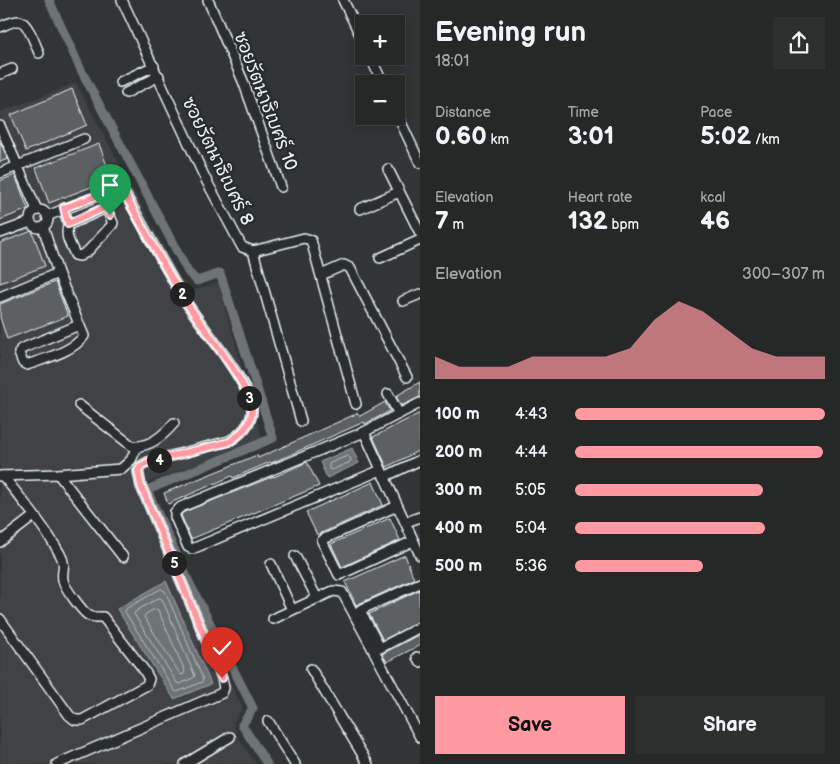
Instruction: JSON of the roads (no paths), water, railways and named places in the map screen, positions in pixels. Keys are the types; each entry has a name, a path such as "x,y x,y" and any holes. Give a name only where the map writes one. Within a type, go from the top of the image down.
{"street":[{"name":"ซอยรัตนาธิเบศร์ 8","path":"122,0 205,178 242,247 253,251"},
{"name":"ซอยรัตนาธิเบศร์ 10","path":"208,0 243,81 281,187"},
{"path":"343,0 355,25"},
{"path":"0,27 14,22 20,21 24,23 39,53"},
{"path":"120,82 154,66"},
{"path":"0,74 12,69"},
{"path":"126,93 159,76"},
{"path":"402,125 420,162"},
{"path":"0,126 37,210"},
{"path":"0,173 84,140"},
{"path":"388,169 420,232"},
{"path":"47,216 118,188 122,189 188,305 238,377 247,393 252,410 249,423 229,442 148,462 141,466 138,471 141,486 222,678 224,688 222,693 57,764"},
{"path":"360,209 399,192"},
{"path":"64,208 68,224 66,235 75,255 80,256 88,251 113,223 106,208 68,224"},
{"path":"30,222 32,213 37,210 43,211 47,216 47,222 43,227"},
{"path":"30,222 34,226 43,227"},
{"path":"0,233 30,222"},
{"path":"43,227 58,273 80,325 84,336 75,345 27,365 23,363 19,353 21,349 80,325"},
{"path":"301,421 253,251 304,238 311,240 356,404"},
{"path":"380,258 420,240"},
{"path":"321,275 344,265 350,268 407,378"},
{"path":"0,297 58,273"},
{"path":"403,301 420,294"},
{"path":"388,394 399,414"},
{"path":"420,403 364,432 181,507 175,512 175,517 188,547 192,549 420,460"},
{"path":"79,405 132,446 137,447 162,438 174,423"},
{"path":"364,432 420,555"},
{"path":"1,476 121,469 131,460 137,447"},
{"path":"58,474 122,557"},
{"path":"0,619 69,716 74,720 82,720 147,685 149,679 144,670 103,617 92,617 86,614 65,585 63,580 65,565 60,555 34,516 1,476"},
{"path":"397,506 324,538 322,541 339,575 413,541"},
{"path":"0,542 34,516"},
{"path":"409,521 420,517"},
{"path":"295,556 317,598"},
{"path":"271,564 292,610"},
{"path":"420,583 360,610 380,648 420,627"},
{"path":"273,619 333,591 342,592 420,737"},
{"path":"311,669 368,764"},
{"path":"268,721 294,764"},
{"path":"185,764 230,737"}],"water":[{"path":"352,448 359,463 327,478 320,462"},
{"path":"166,581 211,684 174,699 117,609"}],"waterway":[{"path":"49,0 81,70 188,272 197,281 220,273 273,438 147,490 189,582 253,708 242,725 267,764"}]}
